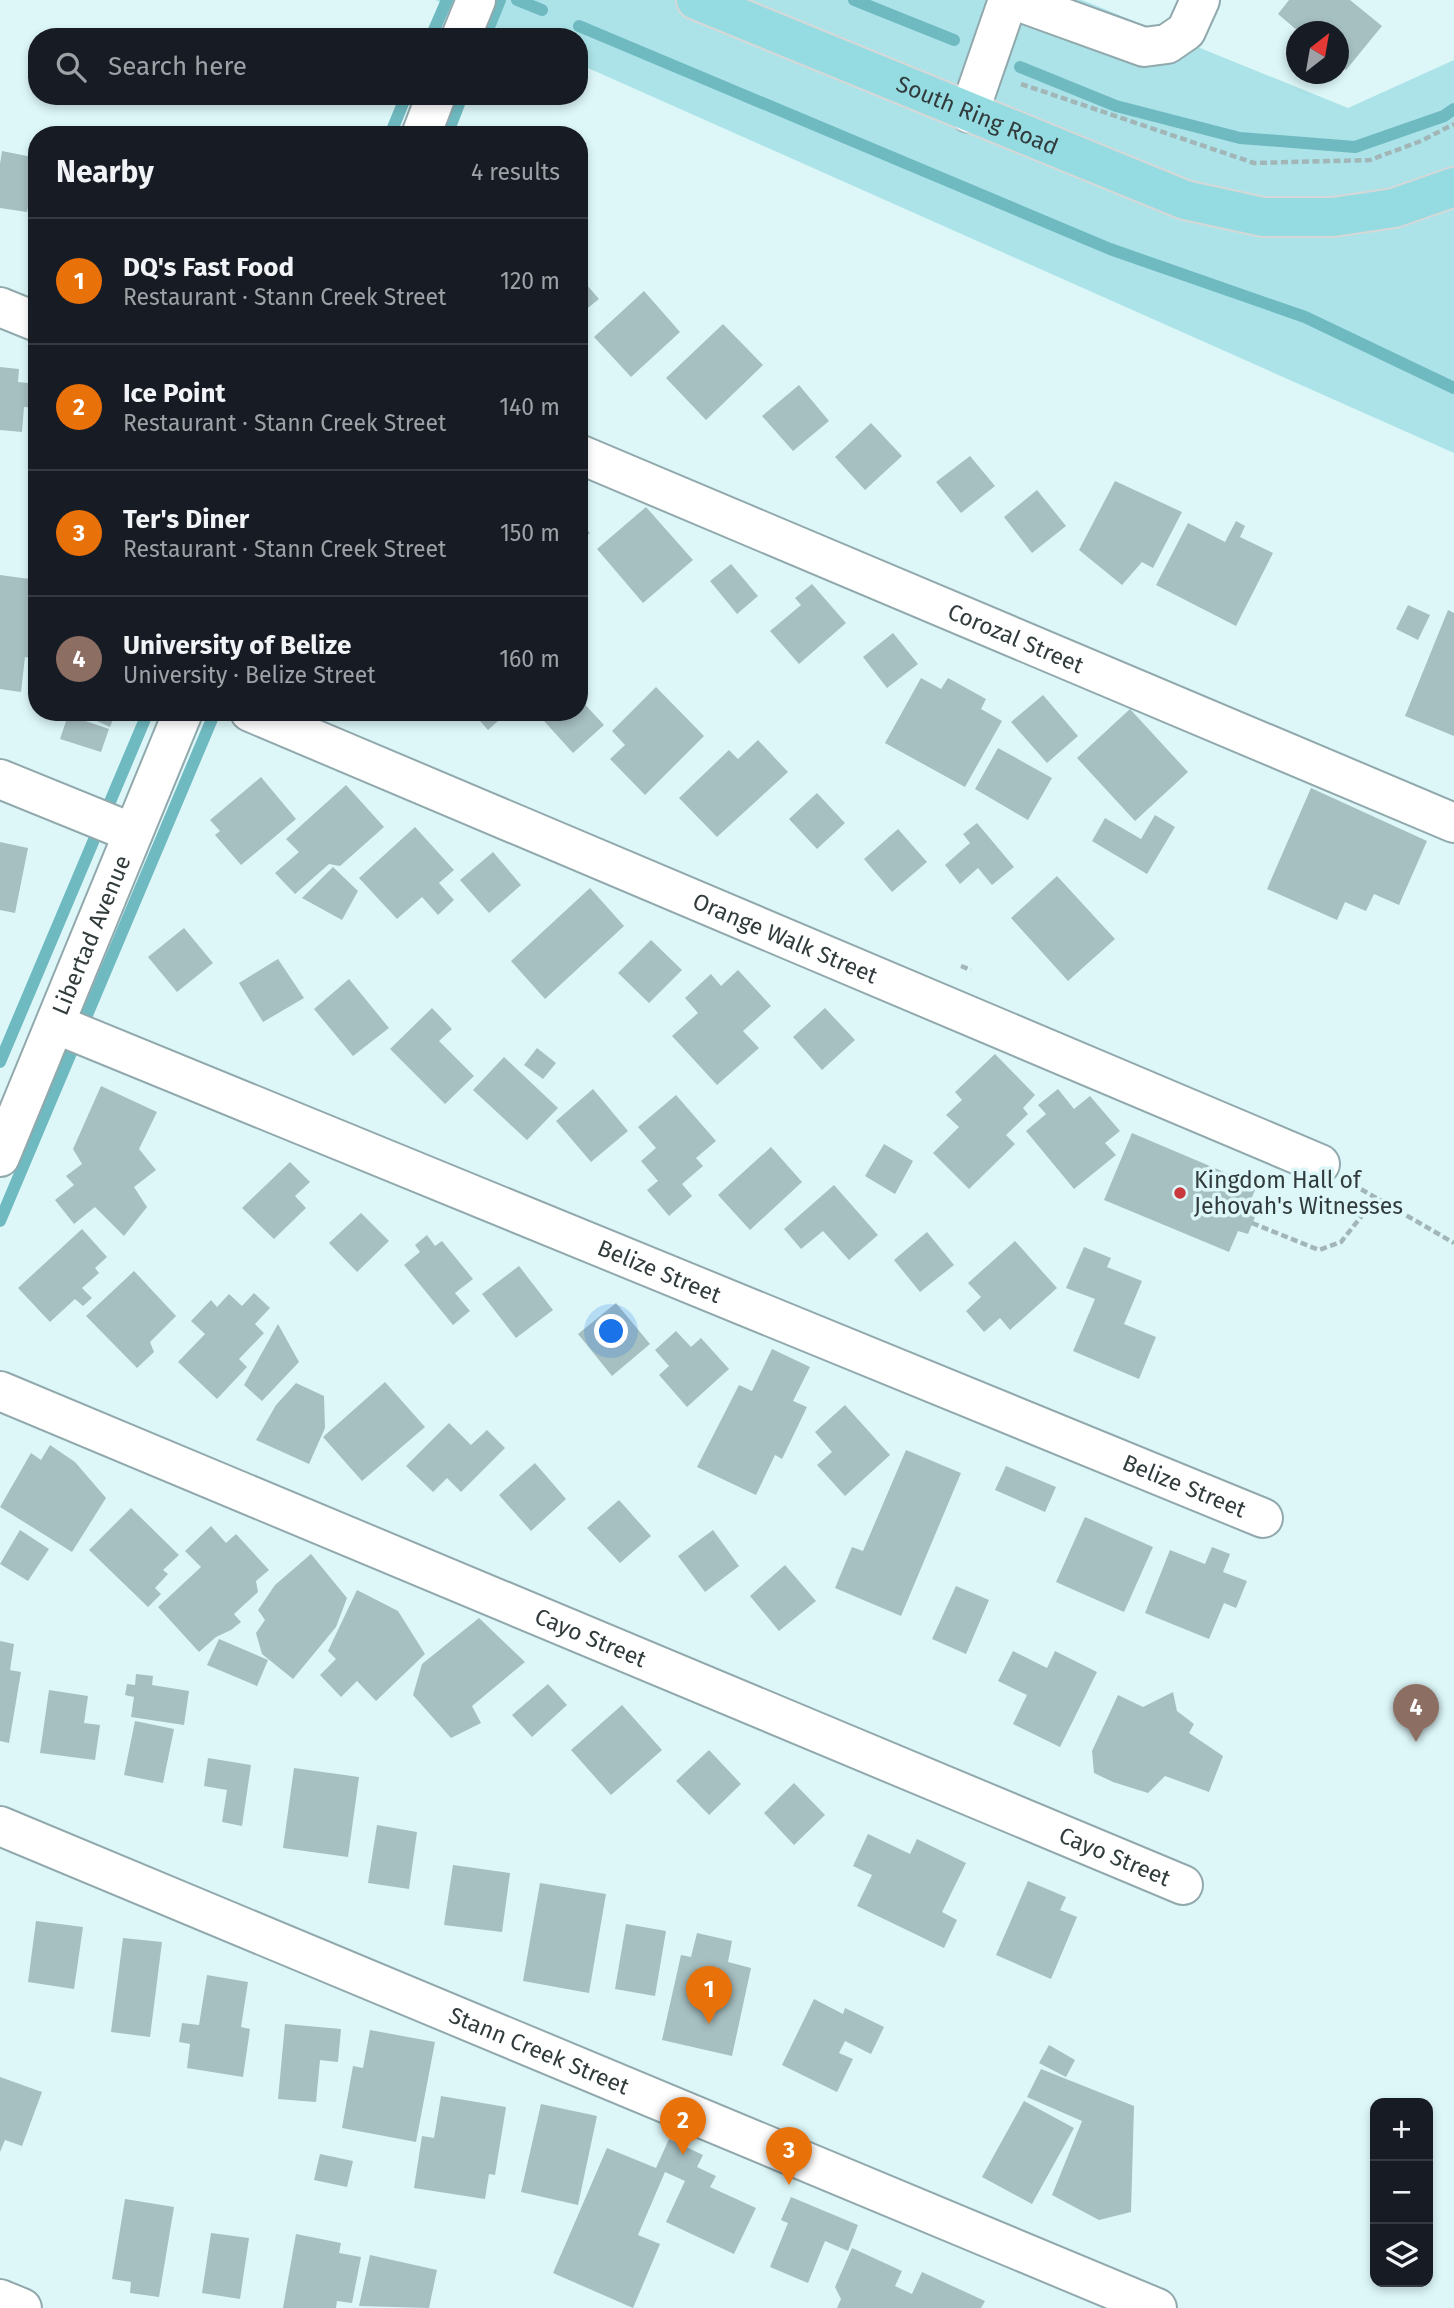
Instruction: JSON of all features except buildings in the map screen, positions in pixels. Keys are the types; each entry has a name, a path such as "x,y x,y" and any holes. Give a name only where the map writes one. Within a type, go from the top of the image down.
{"main road":[{"name":"South Ring Road","path":"696,0 1185,200 1263,217 1333,217 1394,208 1454,187"}],"street":[{"path":"465,28 476,0"},
{"path":"969,113 1008,0"},
{"path":"1014,0 1144,47 1167,44 1193,16"},
{"path":"424,126 433,105"},
{"path":"0,307 28,318"},
{"name":"Corozal Street","path":"588,458 1454,822"},
{"name":"Libertad Avenue","path":"0,1157 179,721"},
{"name":"Orange Walk Street","path":"271,721 1320,1164"},
{"path":"0,779 133,834"},
{"name":"Belize Street","path":"55,1024 1263,1518"},
{"name":"Cayo Street","path":"0,1391 1184,1885"},
{"name":"Stann Creek Street","path":"0,1826 1157,2308"},
{"path":"0,2299 22,2308"}],"path":[{"path":"984,71 1254,163 1370,160 1421,141 1454,124"},
{"path":"1320,1164 1454,1243"},
{"path":"1252,1223 1319,1250 1341,1242 1376,1198"}],"shaded area":[{"path":"435,0 1082,0 1348,108 1454,60 1454,453 588,68 588,28 497,28"}],"waterway":[{"path":"435,28 447,0"},
{"path":"489,28 500,0"},
{"path":"517,0 542,10"},
{"path":"854,0 954,40"},
{"path":"579,26 584,28"},
{"path":"588,30 1110,249 1305,317 1454,388"},
{"path":"1020,67 1116,106 1240,138 1355,147 1444,116 1454,109"},
{"path":"394,126 402,105"},
{"path":"450,126 459,105"},
{"path":"0,1062 144,721"},
{"path":"0,1221 211,721"}],"place":[{"name":"Kingdom Hall of Jehovah's Witnesses","path":"1180,1193"},
{"name":"University of Belize","path":"1416,1742"},
{"name":"DQ's Fast Food","path":"709,2024"},
{"name":"Ice Point","path":"683,2155"},
{"name":"Ter's Diner","path":"789,2185"}]}
